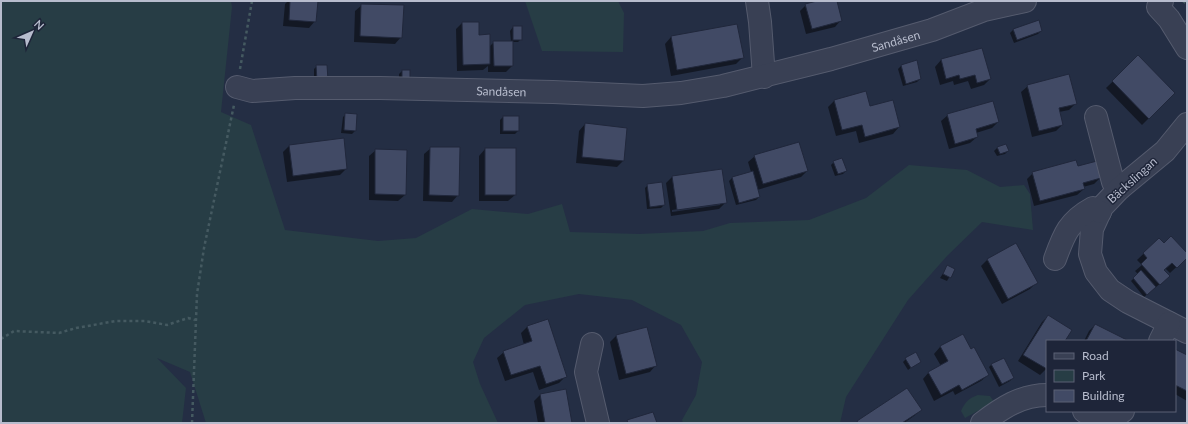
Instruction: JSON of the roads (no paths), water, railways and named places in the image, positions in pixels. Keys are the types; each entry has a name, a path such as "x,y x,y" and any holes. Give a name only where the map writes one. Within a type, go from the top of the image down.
{"street":[{"path":"757,1 764,77"},
{"name":"Sandåsen","path":"237,87 252,91 295,88 392,88 643,96 681,93 764,77 932,30 983,6 1026,1"},
{"path":"1155,3 1169,19 1187,48"},
{"path":"1096,117 1113,182 1119,189"},
{"name":"Bäckslingan","path":"1172,332 1110,290 1096,272 1090,254 1092,229 1102,207 1119,189 1165,151 1187,124"},
{"path":"1055,259 1062,239 1072,223 1081,214 1093,208 1100,212"},
{"path":"592,344 586,372 598,423"},
{"path":"982,423 1001,409 1019,399 1037,395 1046,396"},
{"path":"1085,412 1094,418 1115,417 1122,412"}]}
